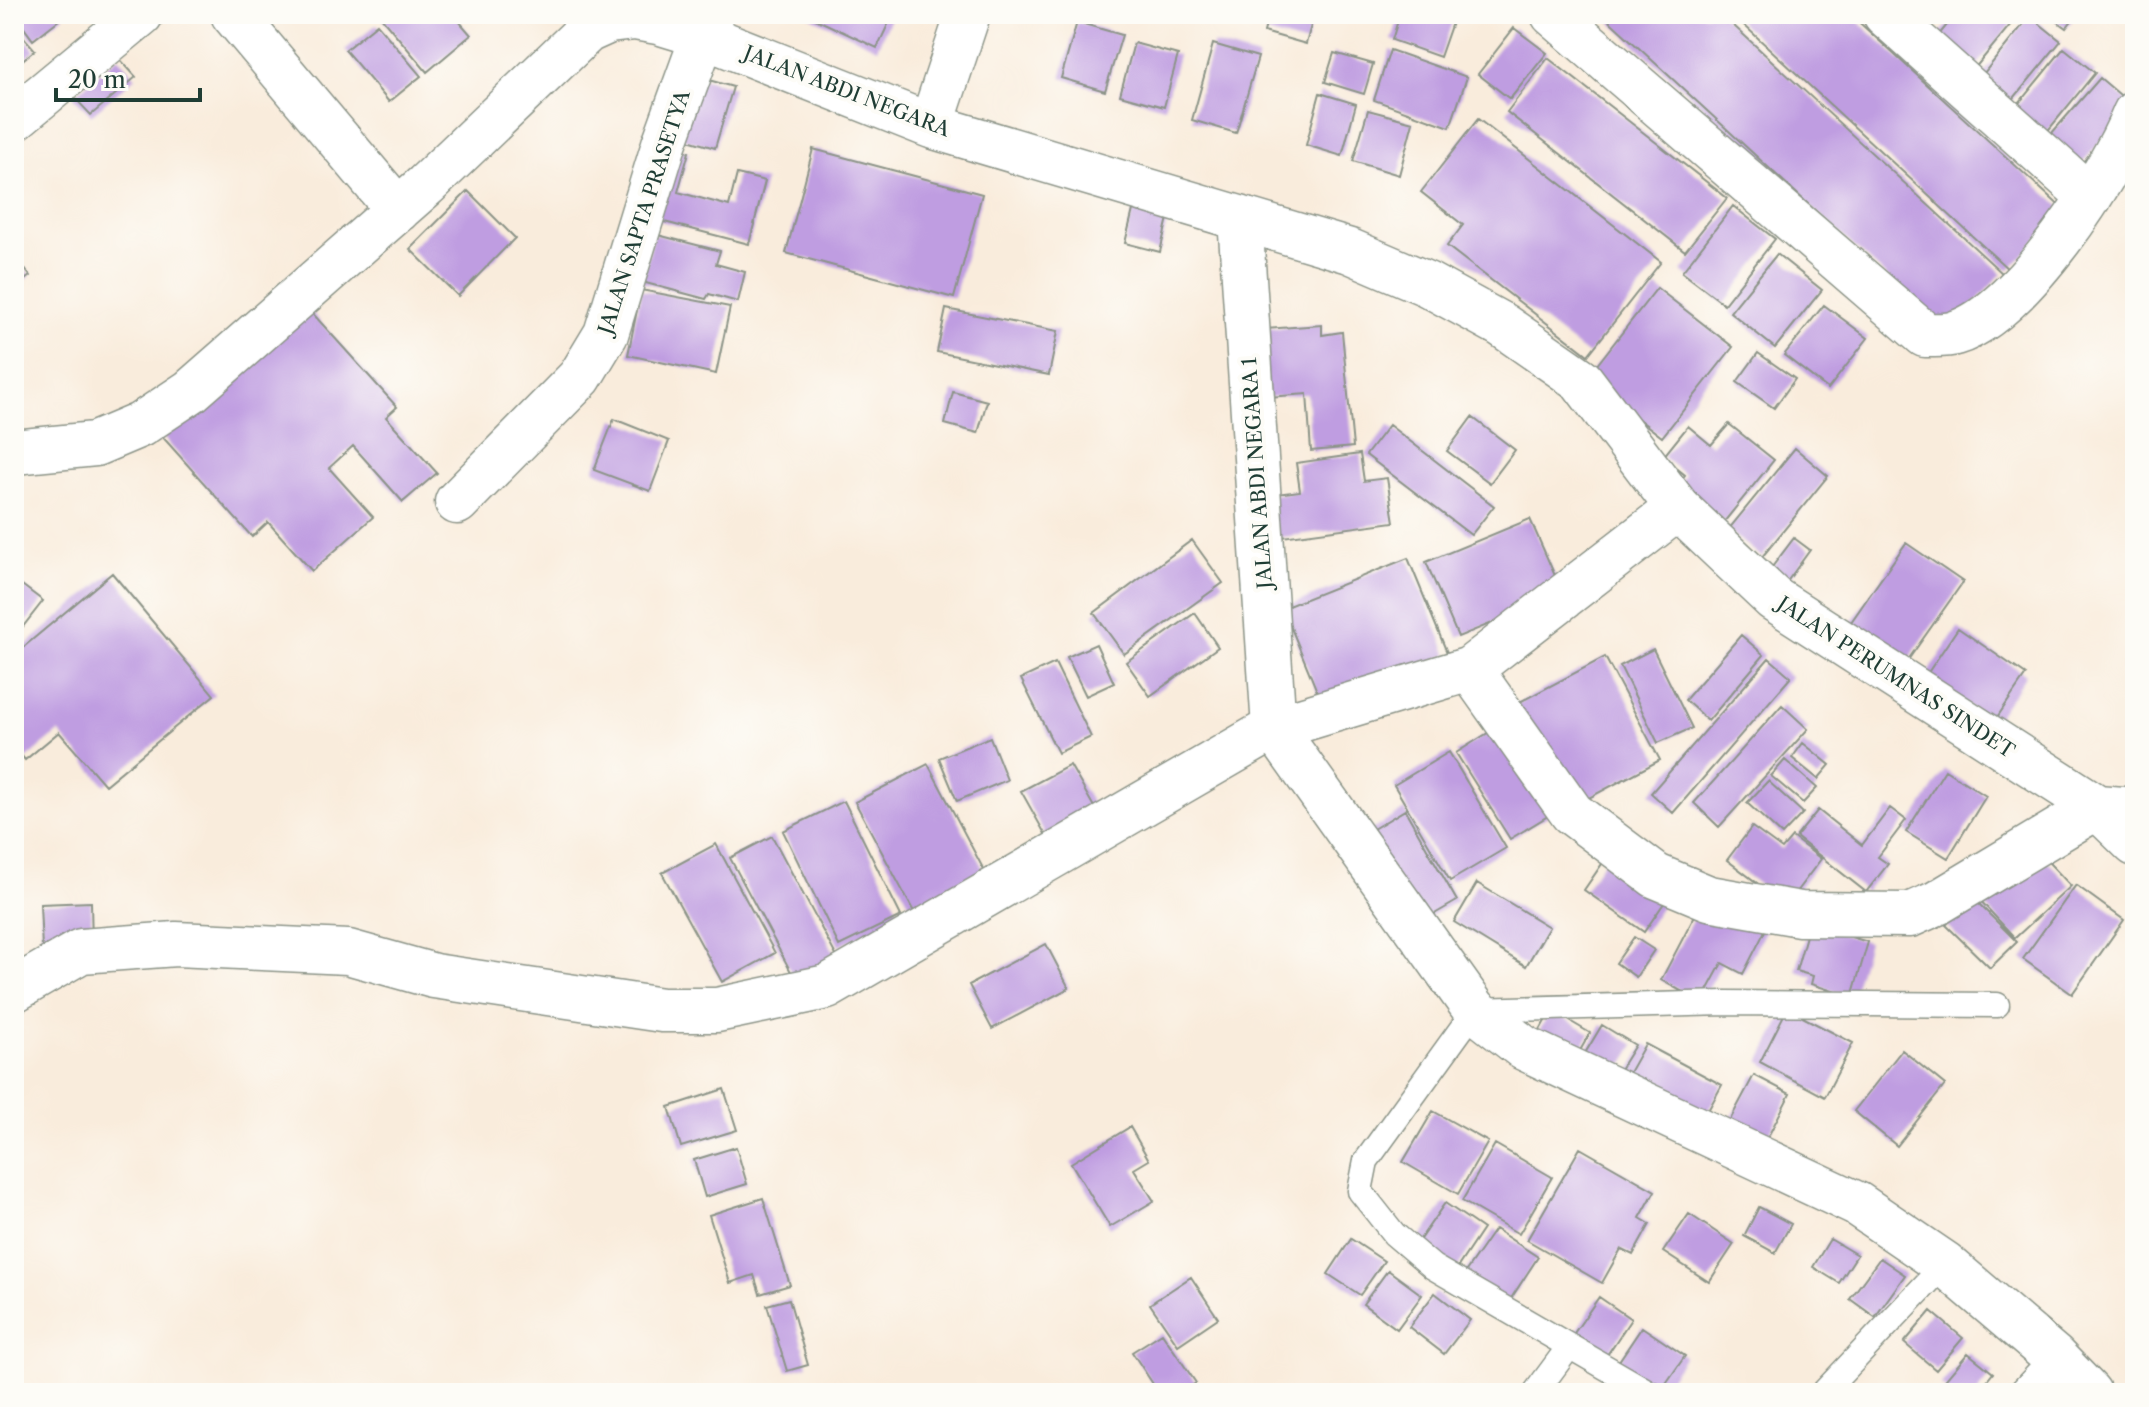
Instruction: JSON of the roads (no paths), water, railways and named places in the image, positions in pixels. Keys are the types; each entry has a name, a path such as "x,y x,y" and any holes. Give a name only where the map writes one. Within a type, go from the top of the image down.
{"street":[{"path":"14,119 141,14"},
{"path":"233,14 398,210"},
{"path":"931,126 968,14"},
{"path":"1553,14 1925,335 1955,333 1984,317 2009,296 2079,216 2125,139 2135,113"},
{"path":"1885,14 2090,197"},
{"name":"JALAN ABDI NEGARA","path":"14,452 95,444 140,425 191,391 398,210 587,31 609,21 635,18 708,25 931,126 1350,251 1427,284 1502,325 1581,380 1678,508"},
{"name":"JALAN SAPTA PRASETYA","path":"457,502 580,377 606,334 664,144 708,25"},
{"name":"JALAN ABDI NEGARA 1","path":"1240,218 1274,728"},
{"path":"14,990 81,951 176,944 348,952 434,976 662,1010 717,1010 827,987 1274,728 1470,669 1678,508"},
{"name":"JALAN PERUMNAS SINDET","path":"1678,508 1774,599 2116,808 2135,844"},
{"path":"1470,669 1572,813 1656,876 1709,898 1800,914 1910,915 2116,808"},
{"path":"1274,728 1475,1010 1524,1048 1857,1204 1945,1264 2054,1357 2089,1393"}],"lane":[{"path":"1650,1393 1433,1267 1394,1234 1360,1191 1366,1161 1475,1010 1725,1003 1997,1005"},
{"path":"1823,1393 1945,1264"},
{"path":"1535,1393 1569,1347"},
{"path":"2020,1393 2054,1357"}]}
